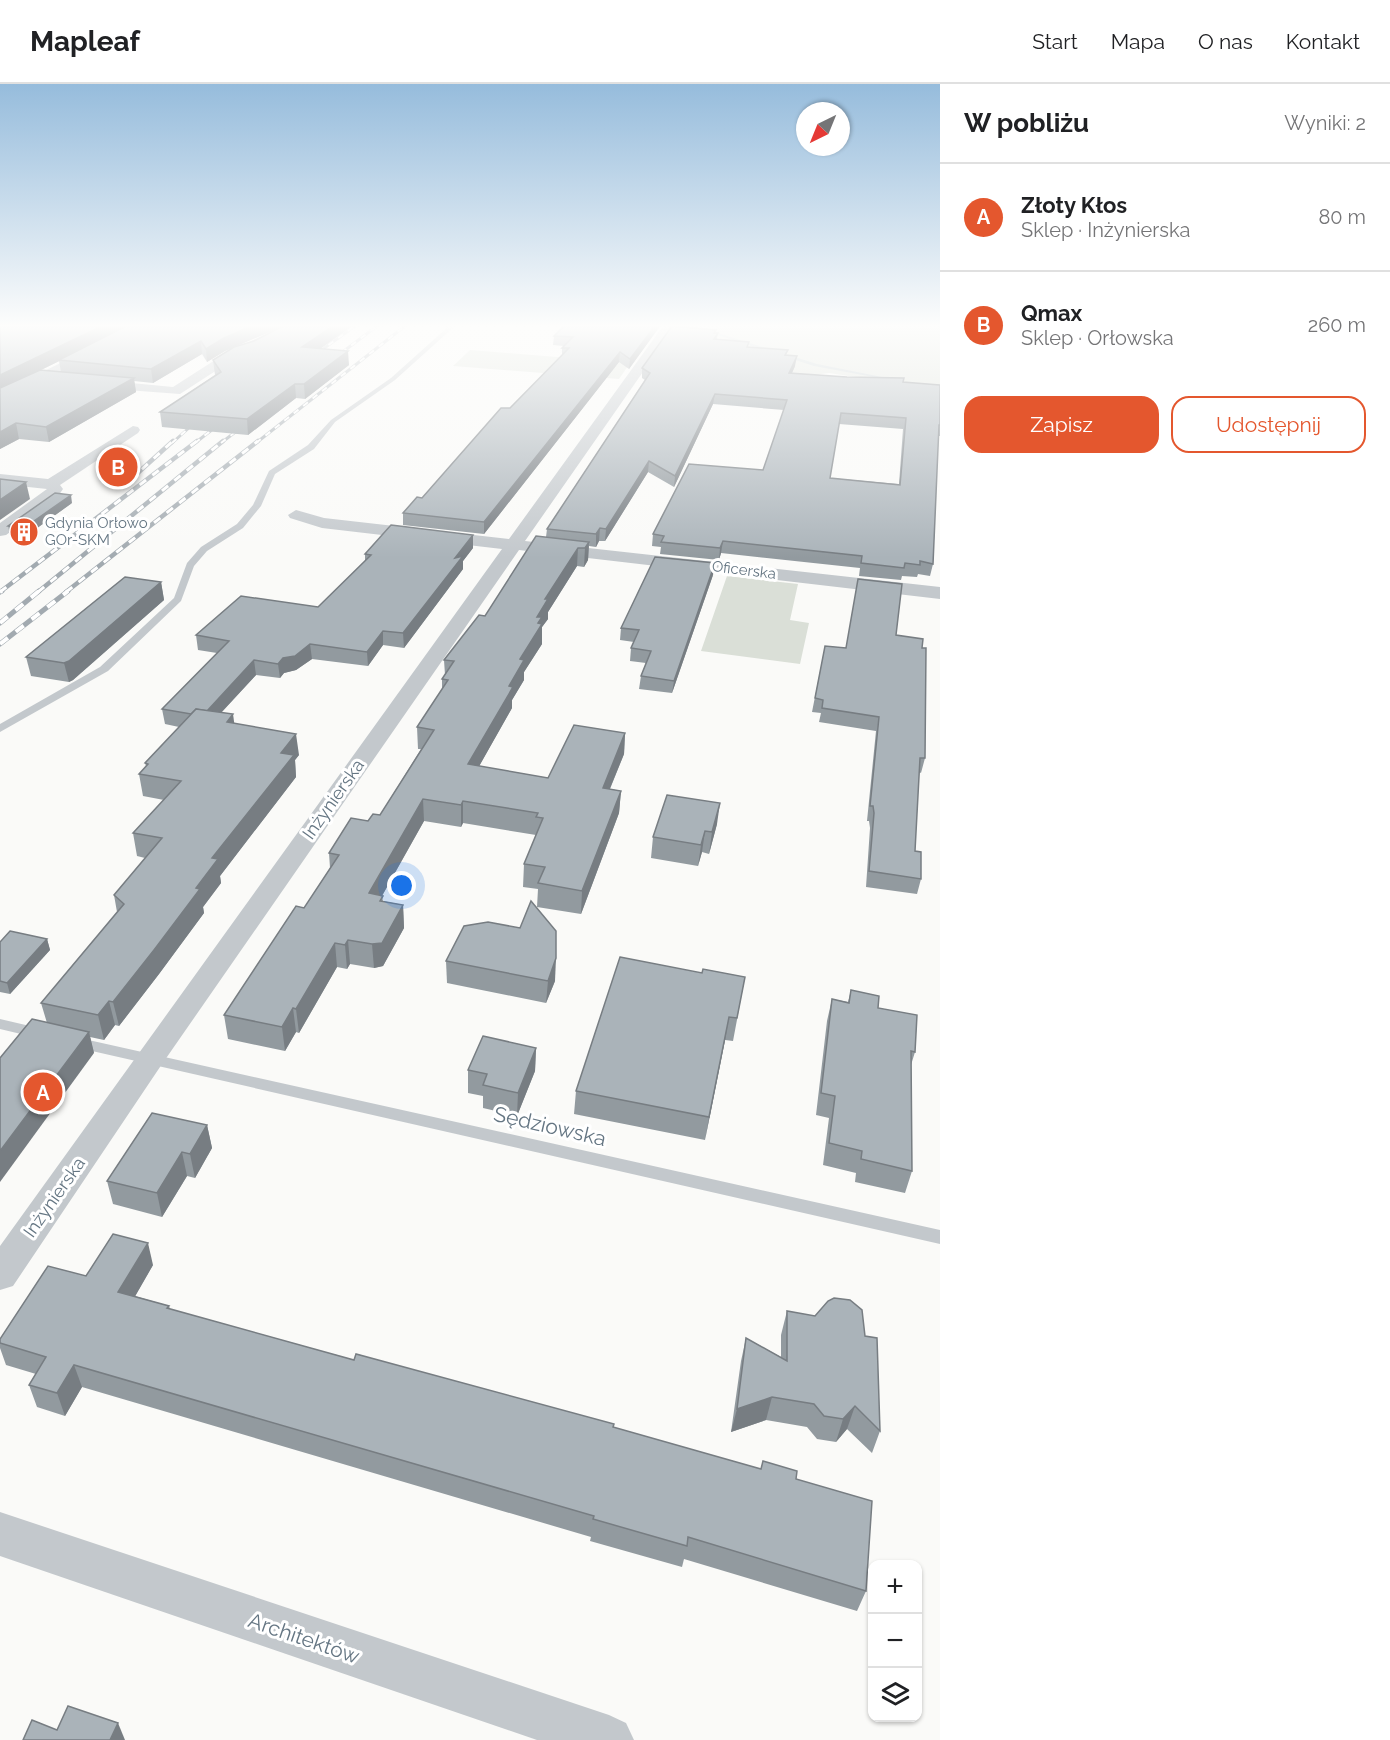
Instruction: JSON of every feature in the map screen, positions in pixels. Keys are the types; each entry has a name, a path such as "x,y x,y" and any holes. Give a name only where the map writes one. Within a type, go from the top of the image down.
{"street":[{"name":"Inżynierska","path":"0,1275 149,1059 614,403"},
{"path":"0,479 51,484 132,430"},
{"path":"0,531 50,496 55,489 51,484"},
{"name":"Oficerska","path":"296,515 322,523 940,592"},
{"name":"Architektów","path":"0,1534 609,1740"}],"lane":[{"path":"0,729 104,669 178,599 190,565 204,549 240,526 257,506 272,473 311,447 333,421 358,403"},
{"name":"Sędziowska","path":"0,1024 940,1237"}],"shaded area":[{"path":"727,576 798,584 790,620 809,623 800,664 701,651"}],"building":[{"path":"0,403 89,403 46,427 16,423 0,432"},
{"path":"173,403 269,403 247,419 160,412"},
{"path":"515,403 579,403 484,522 403,513 417,497 422,498 501,408 510,408"},
{"path":"630,403 710,403 675,476 649,461 606,529 600,528 596,534 547,529"},
{"path":"786,403 940,403 933,564 920,561 920,565 905,563 904,568 861,563 862,556 723,541 720,548 661,542 664,536 653,534 689,464 763,470","holes":["841,413 906,418 900,485 830,478"]},
{"path":"0,479 26,482 0,500"},
{"path":"55,493 71,495 24,528 8,526"},
{"path":"391,525 473,535 455,558 463,556 403,633 383,631 367,652 310,644 295,656 283,658 278,664 254,660 207,711 196,709 191,714 162,709 229,641 196,635 241,596 318,607 371,555 365,554"},
{"path":"536,536 589,542 585,548 578,548 545,599 548,599 537,617 542,617 538,623 542,624 520,659 524,660 509,686 513,687 468,764 548,778 574,725 625,733 603,788 621,791 582,891 538,883 545,867 524,864 543,818 536,817 538,813 463,801 461,805 423,799 369,893 383,896 380,901 403,905 382,943 372,944 348,940 345,945 335,943 296,1009 293,1008 282,1027 224,1015 296,906 304,908 339,855 329,853 351,818 368,821 373,814 380,815 434,730 417,727 448,680 442,679 454,661 444,660 479,615 485,616"},
{"path":"655,557 715,563 674,681 641,676 651,651 631,648 639,630 621,628"},
{"path":"125,577 161,582 69,661 64,663 26,657"},
{"path":"858,579 902,584 896,635 923,639 922,648 926,648 925,758 920,758 915,851 921,852 921,879 869,871 874,813 873,806 870,806 879,717 822,708 823,700 815,698 825,646 846,648"},
{"path":"196,709 233,714 227,722 296,734 281,753 294,755 212,858 218,859 196,888 200,889 113,1002 109,1001 98,1015 41,1003 124,904 114,895 162,838 133,833 181,781 139,774 148,764 145,763"},
{"path":"667,795 720,803 712,832 705,831 701,845 653,837"},
{"path":"531,901 556,931 556,958 548,981 446,961 464,926 488,922 520,928"},
{"path":"10,931 47,939 7,983 0,981 0,942"},
{"path":"620,957 702,973 703,969 745,977 737,1018 729,1017 709,1117 576,1091"},
{"path":"851,990 879,996 878,1008 917,1015 915,1052 911,1051 912,1171 861,1159 862,1151 829,1143 835,1096 821,1093 832,999 849,1003"},
{"path":"32,1019 89,1032 0,1151 0,1058"},
{"path":"483,1036 536,1048 518,1093 483,1085 487,1074 468,1070"},
{"path":"152,1113 207,1125 190,1154 182,1152 157,1193 107,1181"},
{"path":"113,1234 148,1243 118,1292 169,1306 167,1308 354,1360 356,1354 614,1424 613,1427 761,1469 763,1461 797,1471 796,1479 872,1501 866,1591 688,1537 687,1546 593,1519 594,1516 74,1365 57,1393 29,1385 46,1357 0,1343 0,1339 48,1266 86,1276"},
{"path":"834,1298 850,1300 862,1310 865,1336 877,1338 880,1431 855,1406 843,1419 824,1416 814,1404 772,1397 737,1409 746,1338 787,1361 787,1311 815,1316 828,1301"},
{"path":"68,1706 118,1723 110,1740 23,1740 32,1720 57,1730"}],"railway":[{"path":"256,443 307,403"},
{"path":"172,443 200,418"},
{"path":"195,443 222,422"},
{"path":"221,443 247,423"},
{"path":"130,480 173,441"},
{"path":"2,591 0,592 197,441"},
{"path":"38,592 223,441"},
{"path":"66,592 258,441"},
{"path":"0,623 39,591"},
{"path":"0,644 68,591"}],"place":[{"name":"Qmax","path":"118,467"},
{"name":"Gdynia Orłowo GOr-SKM","path":"24,532"},
{"name":"Złoty Kłos","path":"43,1092"}]}
